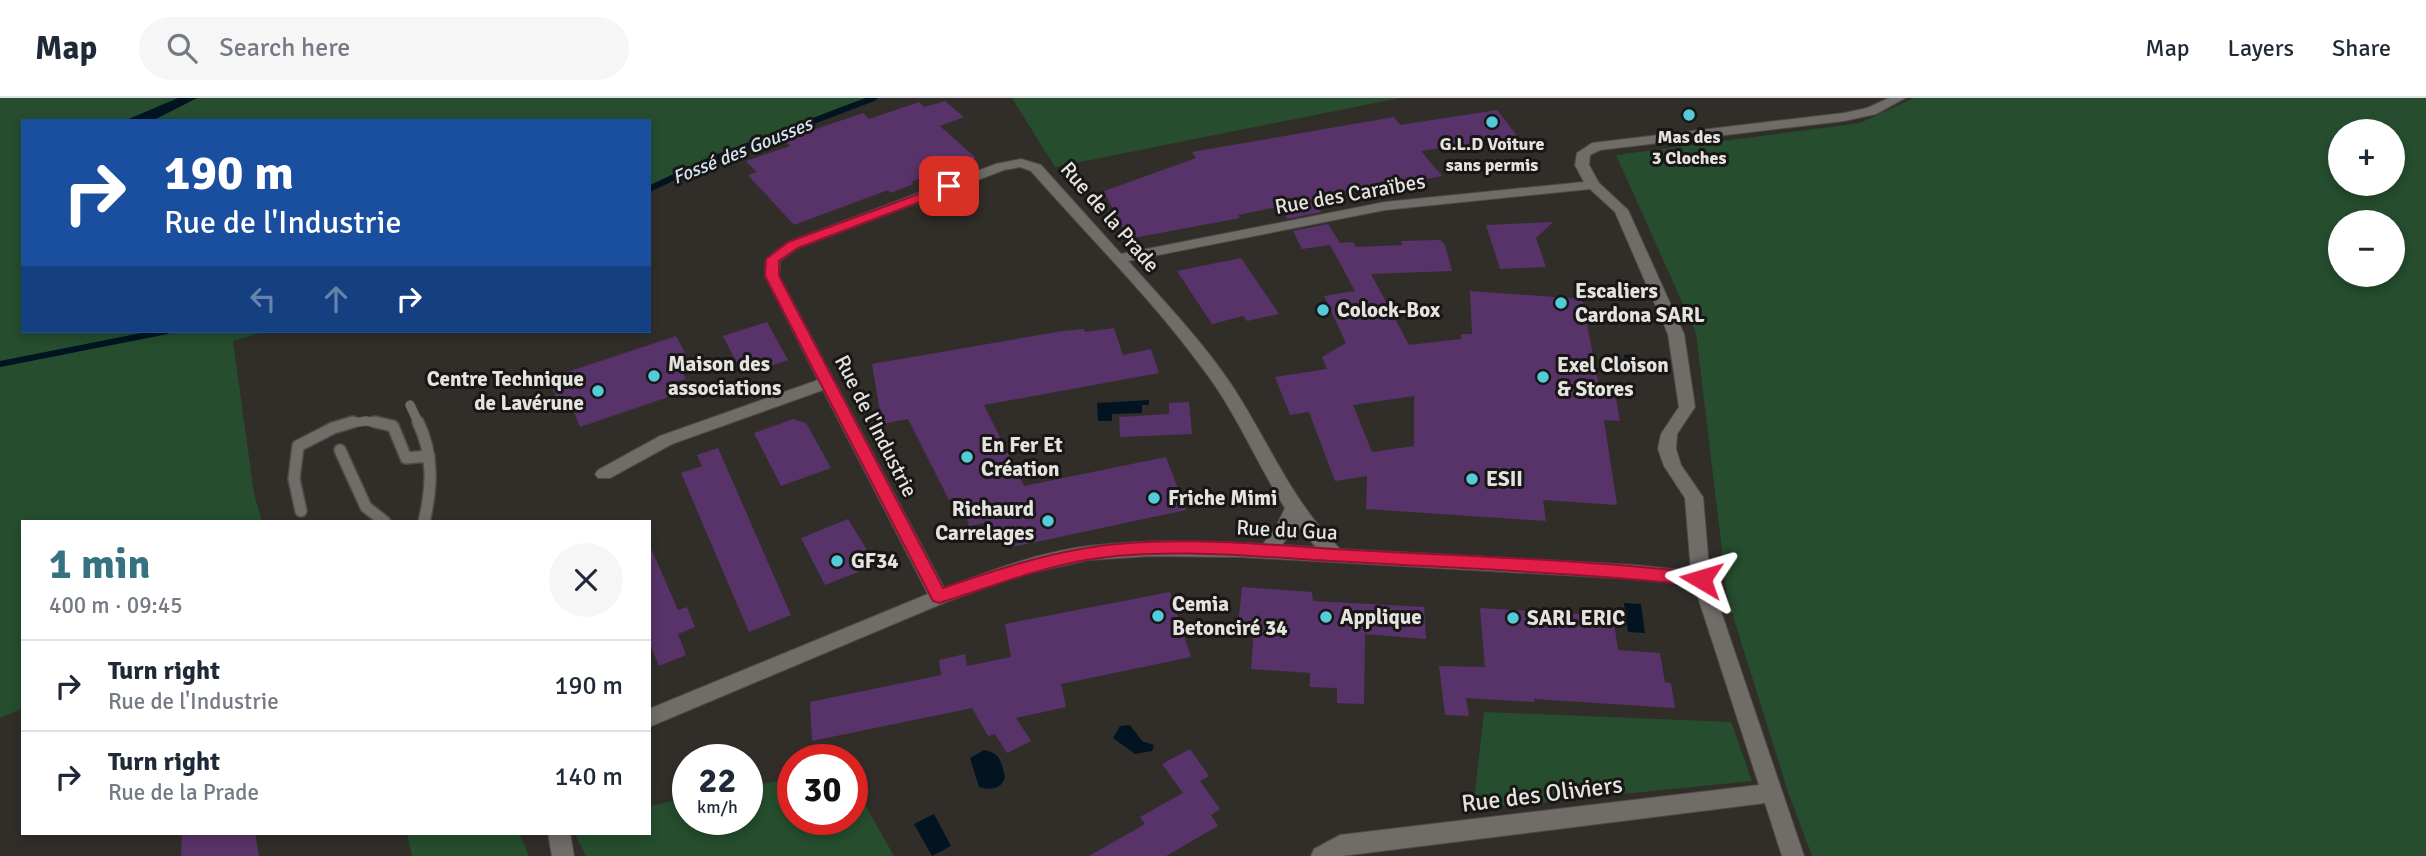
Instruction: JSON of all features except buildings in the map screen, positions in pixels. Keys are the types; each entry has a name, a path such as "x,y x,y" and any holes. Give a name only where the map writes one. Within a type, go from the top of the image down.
{"street":[{"path":"1793,856 1701,579 1695,496 1673,466 1667,449 1669,434 1687,407 1676,334 1620,210 1593,185 1581,165 1584,153 1597,146 1844,117 1871,111 1899,98"},
{"name":"Rue de la Prade","path":"772,276 773,259 793,245 1001,167 1021,163 1036,168 1210,366 1258,444 1293,509 1316,539 1335,555"},
{"name":"Rue des Caraïbes","path":"1116,259 1385,206 1593,185"},
{"name":"Rue de l'Industrie","path":"772,276 939,597"},
{"path":"604,474 666,440 828,382"},
{"path":"1267,552 1284,530 1293,509"},
{"name":"Rue du Gua","path":"651,717 939,597 1015,570 1088,554 1150,549 1267,552 1634,572 1701,579"},
{"name":"Rue des Oliviers","path":"1322,856 1340,845 1771,793"},
{"path":"559,835 564,856"}],"lane":[{"path":"410,405 428,445 430,500 425,520"},
{"path":"301,511 293,486 293,465 298,446 338,425 372,419 393,426 406,458 429,456"},
{"path":"340,450 366,507 382,520"}],"green space":[{"path":"0,98 871,98 840,107 651,189 651,119 21,119 21,333 260,333 233,341 254,494 262,520 21,520 21,709 0,718"},
{"path":"1012,98 1400,98 1055,167"},
{"path":"1914,98 2426,98 2426,856 1812,856 1788,792 1728,600 1696,333 1616,155 1860,123"},
{"path":"1484,712 1731,722 1752,781 1473,809"},
{"path":"777,781 777,835 868,835 868,810 894,856 586,856 577,835 651,835 651,806 672,801 672,835 763,835 763,784"},
{"path":"407,835 520,835 529,856 412,856"}],"water":[{"path":"178,98 197,98 156,119 129,119"},
{"path":"1633,354 1638,357 1638,373 1610,372 1608,360 1625,362 1624,355"},
{"path":"1149,400 1149,405 1142,405 1142,413 1112,414 1112,421 1098,421 1097,403"},
{"path":"1624,603 1641,604 1645,633 1628,632"},
{"path":"1130,725 1142,741 1154,745 1152,751 1135,754 1113,738 1120,726"},
{"path":"984,750 997,756 1005,777 995,788 979,787 970,758"},
{"path":"934,814 951,846 932,856 914,824"}],"waterway":[{"name":"Fossé des Gousses","path":"651,188 708,161 874,98"},
{"name":"Fossé des Gousses","path":"0,364 157,333"}],"place":[{"name":"Mas des 3 Cloches","path":"1689,115"},
{"name":"G.L.D Voiture sans permis","path":"1492,122"},
{"name":"Escaliers Cardona SARL","path":"1561,303"},
{"name":"Colock-Box","path":"1323,310"},
{"name":"Maison des associations","path":"654,376"},
{"name":"Exel Cloison & Stores","path":"1543,377"},
{"name":"Centre Technique de Lavérune","path":"598,391"},
{"name":"En Fer Et Création","path":"967,457"},
{"name":"ESII","path":"1472,479"},
{"name":"Friche Mimi","path":"1154,498"},
{"name":"Richaurd Carrelages","path":"1048,521"},
{"name":"GF34","path":"837,561"},
{"name":"Cemia Betonciré 34","path":"1158,616"},
{"name":"Applique","path":"1326,617"},
{"name":"SARL ERIC","path":"1513,618"}],"route":[{"path":"949,186 793,245 773,259 772,276 939,597 1015,570 1063,559 1088,554 1150,549 1335,555 1634,572 1701,579"}]}
